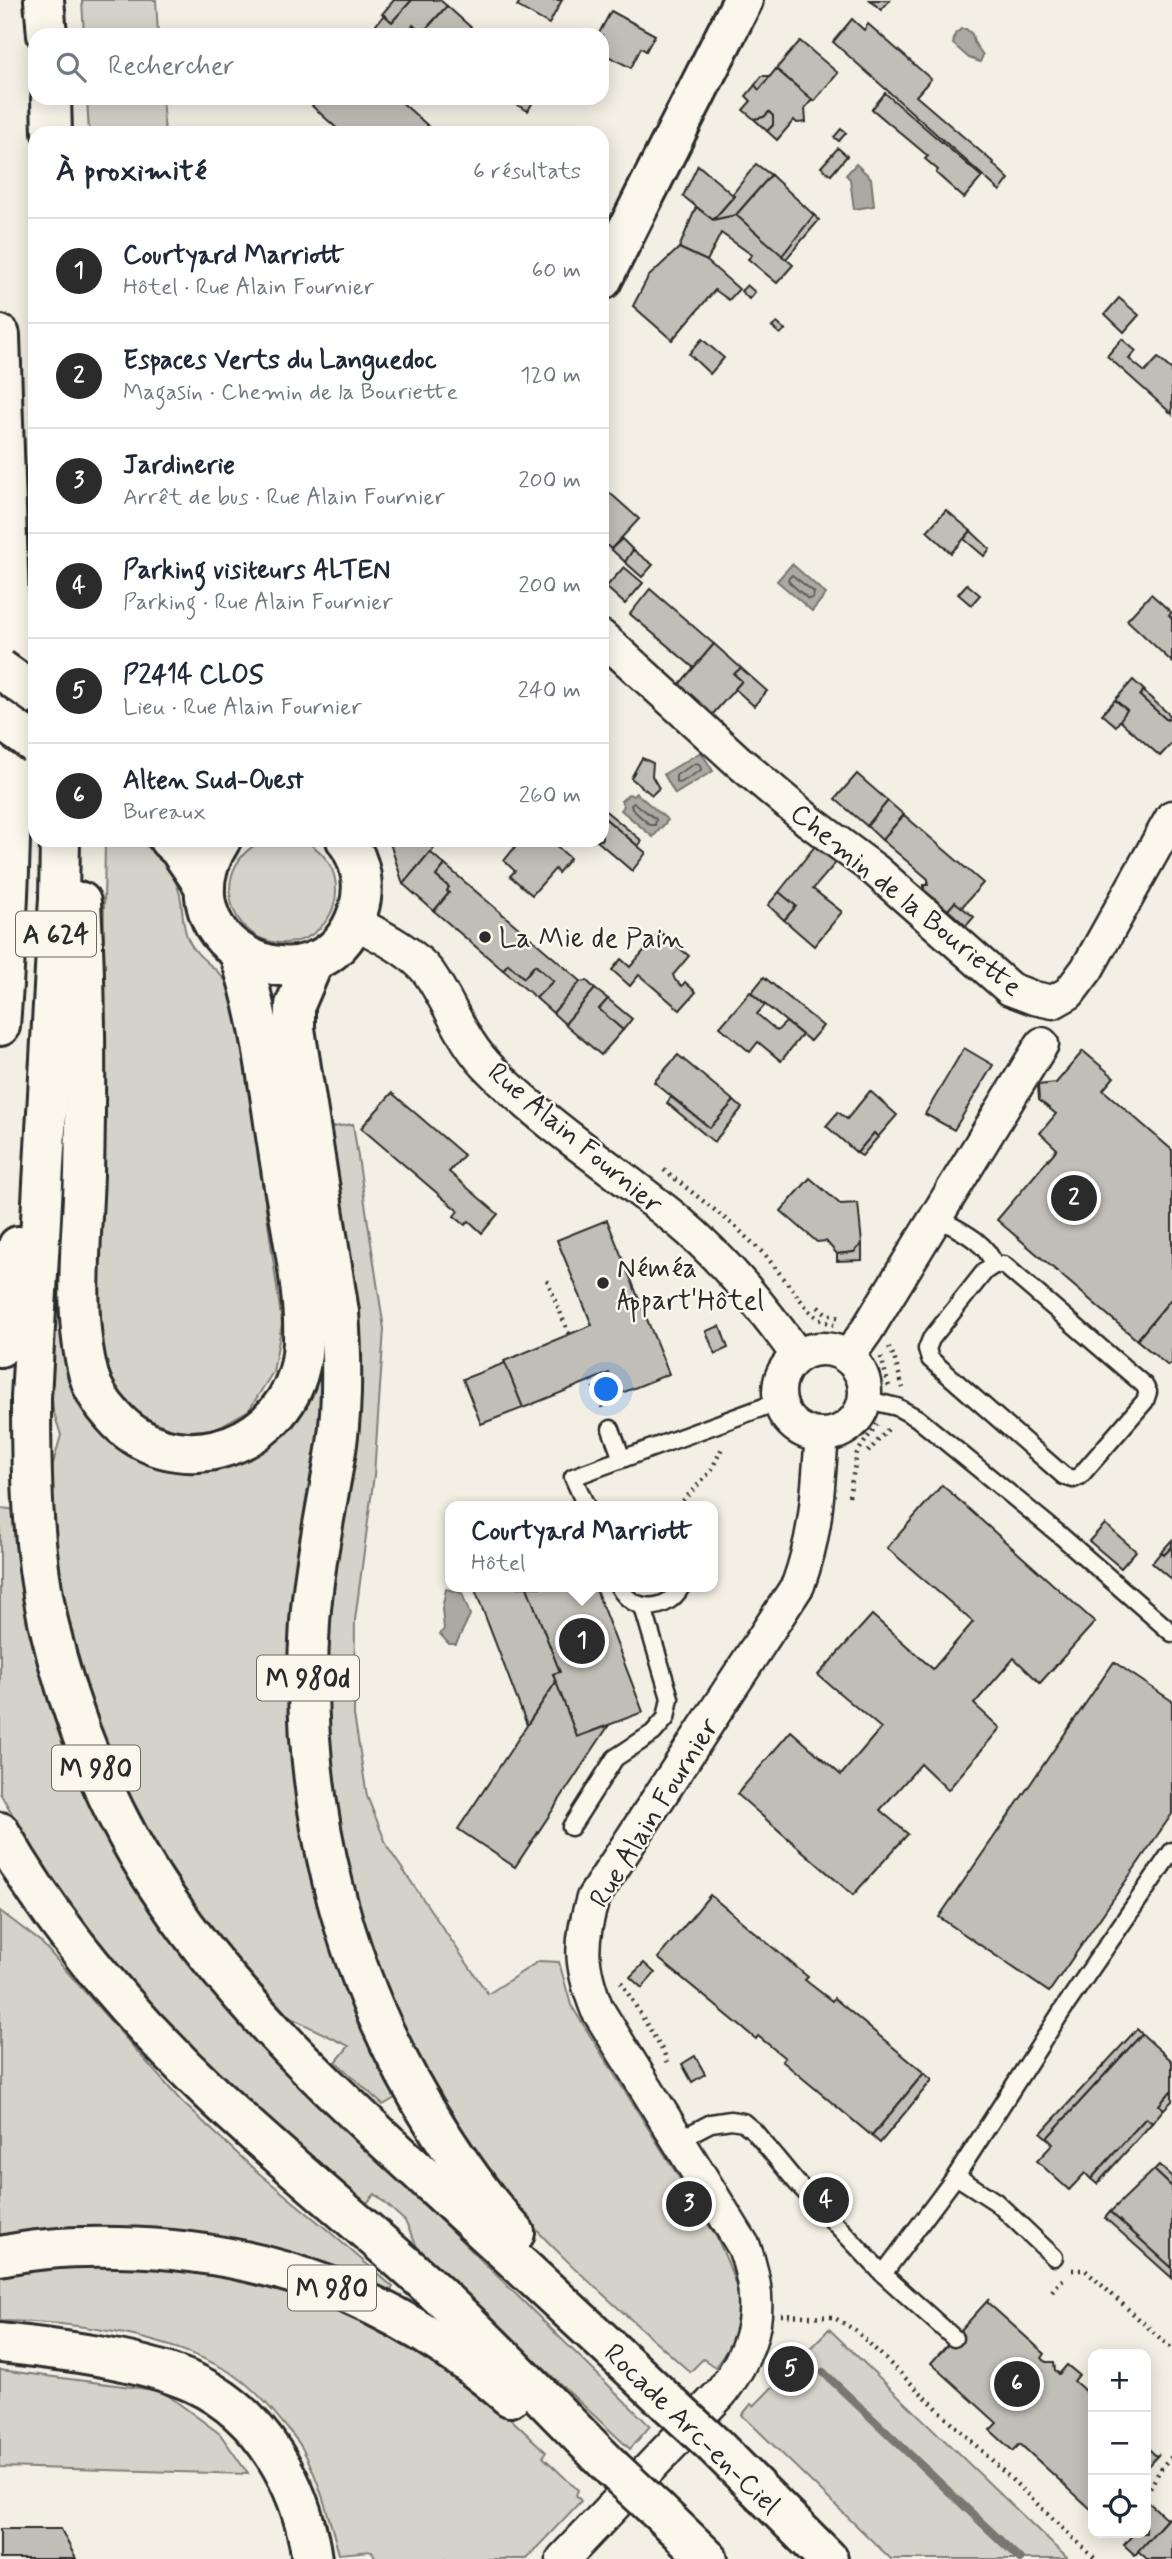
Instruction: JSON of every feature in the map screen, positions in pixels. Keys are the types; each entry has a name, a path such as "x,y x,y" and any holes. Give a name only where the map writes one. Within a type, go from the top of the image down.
{"main road":[{"path":"44,0 46,28"},
{"path":"609,267 743,0"},
{"path":"51,105 52,126"},
{"name":"A 624","path":"0,335 10,651 11,780 0,1026"},
{"path":"0,669 28,689"},
{"path":"0,719 28,739"},
{"name":"A 624","path":"0,1348 51,1028 60,847"},
{"path":"77,847 82,930 85,1137 81,1276 83,1345 90,1378 116,1420 154,1446 185,1453 232,1446 261,1429 282,1407 290,1392 298,1373 301,1354 300,1293 255,1009 239,953"},
{"path":"176,847 205,887"},
{"path":"217,847 206,871 207,909 216,929 239,953 270,966 292,966 314,961 338,945 354,922 362,896 362,882 360,869 351,847"},
{"name":"M 980d","path":"314,961 296,1005 295,1029 339,1312 342,1356 337,1443 310,1620 307,1693 319,1824 331,1881 351,1948 372,2005 397,2059 459,2163 492,2206 580,2301 587,2327"},
{"name":"M 980","path":"51,1028 31,1398 33,1503 36,1551 48,1621 73,1710 95,1767 141,1858 167,1900 205,1951 245,1997 352,2110 587,2327"},
{"name":"M 980","path":"0,1832 56,1917 130,2010 212,2095 402,2262 708,2559"},
{"name":"M 980","path":"0,2256 93,2246 155,2247 206,2253 295,2273 389,2312 432,2337 477,2369 591,2468 612,2468"},
{"name":"Rocade Arc-en-Ciel","path":"587,2327 715,2446 828,2559"},
{"path":"0,2343 40,2347 139,2366 195,2384 221,2399 245,2418 283,2469 307,2533 312,2559"}],"street":[{"name":"Chemin de la Bouriette","path":"609,644 658,690 809,821 876,870 1010,989 1034,998 1053,1002 1069,993 1087,969 1172,817"},
{"name":"Rue Alain Fournier","path":"354,922 407,953 428,972 464,1039 490,1070 679,1222 718,1257 758,1303 798,1356"},
{"path":"863,1356 829,1349 798,1356 782,1376 779,1388 785,1414 795,1425 807,1432 822,1435 850,1425 859,1413 877,1403 858,1369 863,1356 936,1217 1042,1044"},
{"name":"Rue Alain Fournier","path":"563,2559 721,2393 740,2368 750,2344 774,2311 755,2291 744,2248 597,2009 585,1979 582,1948 585,1923 593,1898 798,1585 809,1555 815,1527 822,1435"}],"lane":[{"path":"936,1217 967,1234 990,1254 994,1265"},
{"path":"994,1265 1004,1265 1144,1385 1148,1392 1145,1401 1080,1476 1073,1479 1064,1476 930,1359 927,1349 930,1339 985,1271 994,1265"},
{"path":"584,1501 573,1477 780,1401"},
{"path":"877,1403 897,1407 917,1418 1060,1535 1172,1633"},
{"path":"608,1422 622,1459"},
{"path":"622,1592 643,1607 665,1604 678,1592"},
{"path":"571,1827 615,1759 653,1733 666,1718 670,1698 643,1607"},
{"path":"883,2274 956,2176 1062,2011 1172,1851"},
{"path":"678,2140 711,2123 731,2120 743,2122 883,2274 954,2338"},
{"path":"956,2176 996,2202 1055,2257"}],"path":[{"path":"547,1280 569,1334"},
{"path":"818,1307 827,1314 851,1322"},
{"path":"882,1338 894,1357 903,1389"},
{"path":"847,1508 857,1453 887,1373 863,1356"},
{"path":"591,1380 608,1422"},
{"path":"868,1452 891,1426"},
{"path":"683,1501 710,1471 725,1443"},
{"path":"619,1979 663,2051 672,2073"},
{"path":"1052,2291 1074,2269 1085,2270 1172,2349"},
{"path":"774,2311 833,2317 855,2330 1095,2559"},
{"path":"1151,2487 1163,2464 1172,2457"}],"shaded area":[{"path":"82,0 156,0 158,28 84,28"},
{"path":"87,105 163,105 164,126 89,126"},
{"path":"105,847 148,847 165,863 178,887 185,929 192,947 223,978 232,993 252,1107 282,1324 273,1372 249,1410 215,1429 177,1432 139,1415 116,1388 105,1359 100,1321"},
{"path":"252,847 314,847 327,861 335,880 335,900 321,928 293,942 273,942 245,928 231,900 234,870 245,852"},
{"path":"353,1124 384,1329 374,1475 355,1620 354,1715 367,1796 388,1848 488,1994 539,1961 559,1962 571,2005 717,2238 732,2272 739,2298 740,2323 735,2338 715,2367 703,2359 690,2372 557,2251 508,2198 456,2130 429,2086 405,2039 365,1942 339,1842 332,1793 325,1682 327,1128"},
{"path":"58,1270 66,1270 75,1392 95,1427 124,1452 162,1468 207,1471 246,1460 286,1432 309,1397 320,1348 326,1349 324,1403 292,1656 400,2095 383,2105 336,2062 349,2046 289,2017 220,1939 172,1874 132,1804 103,1741 67,1629 55,1565 48,1482 61,1435 53,1410 51,1385"},
{"path":"0,1508 19,1510 48,1678 299,2081 650,2426 630,2449 420,2253 405,2221 375,2194 365,2205 237,2094 130,1983 84,1925 38,1858 0,1793"},
{"path":"0,1911 41,1942 181,2101 255,2170 393,2287 387,2297 0,2244"},
{"path":"101,2262 189,2269 276,2285 330,2304 385,2329 438,2360 491,2401 546,2452 543,2457 578,2490 576,2495 581,2501 526,2559 376,2559 372,2551 339,2554 319,2487 302,2448 264,2401 236,2376 176,2348 117,2332 57,2324 0,2321 0,2274"},
{"path":"829,2329 1068,2559 891,2559 742,2415"},
{"path":"0,2370 162,2391 220,2434 248,2474 0,2467"}],"water":[{"path":"961,29 972,34 983,55 980,62 969,58 953,44 955,34"},
{"path":"856,164 871,178 874,206 854,209 850,179 846,175"},
{"path":"792,564 826,594 812,611 777,581"},
{"path":"701,752 713,771 675,794 664,774"},
{"path":"636,793 668,820 653,837 621,810 624,806 621,801 629,794 633,796"},
{"path":"445,1592 462,1593 470,1615 456,1644 449,1644 440,1634 444,1629 442,1609"}],"building":[{"path":"394,0 412,0 392,22 382,14"},
{"path":"412,0 440,0 447,6 427,28 416,28 413,25 410,28 379,28 376,25 384,15 392,22"},
{"path":"521,0 562,0 549,24 517,6"},
{"path":"870,0 890,0 881,10"},
{"path":"447,6 472,28 427,28"},
{"path":"611,11 655,35 646,51 641,48 631,68 609,57 609,28 602,28"},
{"path":"852,19 864,30 868,24 931,79 916,96 1009,179 1000,191 833,42"},
{"path":"800,41 838,73 814,101 776,69"},
{"path":"776,69 812,100 805,108 806,122 797,123 794,120 777,140 767,131 773,125 773,116 769,112 764,117 754,119 743,110 751,101 746,96 755,85 759,90"},
{"path":"762,76 770,76 759,90 755,85"},
{"path":"885,93 982,177 964,198 936,173 938,170 925,159 928,156 872,109"},
{"path":"405,105 428,126 334,126 312,106"},
{"path":"517,105 531,105 528,111"},
{"path":"769,112 773,116 773,125 767,131 754,119 764,117"},
{"path":"841,129 846,133 839,141 834,137"},
{"path":"838,148 847,156 831,175 821,167"},
{"path":"756,164 771,175 736,215 713,220 734,196 732,195"},
{"path":"698,165 734,196 713,220 683,196"},
{"path":"771,175 814,215 782,256 736,215"},
{"path":"696,207 713,220 736,215 793,265 777,283 748,259 752,255 721,233 707,261 679,248"},
{"path":"814,215 819,220 786,259 782,256"},
{"path":"679,248 707,261 739,289 729,300 715,290 672,340 633,306 648,277"},
{"path":"747,285 755,292 749,299 741,291"},
{"path":"1119,298 1139,315 1124,332 1105,314"},
{"path":"777,323 785,330 780,334 772,327"},
{"path":"702,339 724,358 710,374 689,354"},
{"path":"1122,339 1136,351 1129,359 1145,372 1158,358 1172,370 1172,414 1107,356"},
{"path":"609,492 639,519 611,549 609,547"},
{"path":"946,510 971,531 951,553 927,531"},
{"path":"971,531 990,549 984,556 964,539"},
{"path":"622,539 633,550 625,562 611,549"},
{"path":"633,550 653,565 642,577 625,562"},
{"path":"624,567 643,583 625,604 609,590 609,584"},
{"path":"967,584 980,595 971,605 958,594"},
{"path":"650,589 714,644 694,668 630,614"},
{"path":"1151,594 1172,613 1169,615 1172,618 1172,662 1127,620"},
{"path":"714,644 741,668 734,674 742,681 705,723 671,694"},
{"path":"741,668 767,691 754,706 735,689 742,681 734,674"},
{"path":"1133,680 1145,691 1140,696 1167,720 1172,717 1172,743 1160,756 1119,720 1127,710 1115,700"},
{"path":"1143,691 1171,716 1167,720 1140,696"},
{"path":"1115,700 1127,710 1116,726 1102,714"},
{"path":"642,758 653,763 652,776 659,788 652,795 631,778"},
{"path":"857,774 888,801 867,826 835,799"},
{"path":"888,801 904,815 882,840 867,826"},
{"path":"609,814 642,841 638,846 609,822"},
{"path":"904,815 983,883 961,908 955,902 948,910 924,890 928,879 882,840"},
{"path":"609,822 646,853 632,871 604,847 609,847"},
{"path":"819,841 839,859 813,889 842,912 814,946 784,920 796,906 779,892"},
{"path":"391,847 435,847 403,884"},
{"path":"515,847 558,847 570,858 558,873 555,869 532,895 510,876 515,871 504,861"},
{"path":"430,852 445,865 436,876 449,887 449,893 434,911 403,884"},
{"path":"445,865 582,982 553,1013 536,998 553,981 535,965 524,978 508,964 503,970 434,911 449,893 449,887 436,876"},
{"path":"779,892 796,906 784,920 768,905"},
{"path":"955,902 974,917 966,926 948,910"},
{"path":"660,932 689,956 673,975 682,986 685,982 696,992 680,1010 639,975 630,986 612,970 621,959 630,967"},
{"path":"508,964 524,978 535,965 553,981 536,998 503,970"},
{"path":"764,977 823,1026 810,1041 751,993"},
{"path":"587,981 595,989 565,1024 553,1013 580,982"},
{"path":"595,989 608,999 599,1009 623,1030 601,1055 565,1024"},
{"path":"750,992 765,1005 757,1014 777,1031 786,1022 802,1035 781,1061 758,1042 750,1052 720,1027"},
{"path":"608,999 632,1019 623,1030 599,1009"},
{"path":"964,1048 993,1065 954,1130 925,1114"},
{"path":"1083,1051 1114,1077 1103,1090 1172,1150 1172,1298 1137,1340 997,1220 1057,1149 1040,1133 1056,1114 1039,1100 1038,1085 1056,1083"},
{"path":"678,1055 734,1101 710,1128 654,1082"},
{"path":"870,1091 897,1115 878,1137 874,1133 857,1153 826,1126 838,1112 847,1119"},
{"path":"392,1093 464,1155 449,1172 498,1214 482,1233 469,1221 465,1225 454,1216 458,1211 361,1128"},
{"path":"671,1097 710,1128 734,1101 742,1108 714,1142 667,1103"},
{"path":"874,1133 878,1137 862,1156 857,1153"},
{"path":"810,1178 840,1204 858,1203 862,1244 854,1252 837,1254 826,1241 817,1242 781,1211"},
{"name":"Néméa Appart'Hôtel","path":"607,1220 669,1374 617,1395 609,1373 523,1408 504,1361 592,1325 557,1240"},
{"path":"862,1244 862,1260 837,1261 837,1254 854,1252"},
{"path":"1172,1298 1172,1362 1168,1366 1137,1340"},
{"path":"720,1326 728,1348 715,1354 706,1331"},
{"path":"505,1363 523,1408 481,1424 463,1379"},
{"path":"942,1485 1095,1622 1040,1683 1014,1658 974,1704 1000,1728 948,1790 921,1764 880,1810 908,1834 853,1895 737,1794 791,1731 841,1775 881,1728 818,1675 872,1615 933,1669 973,1622 887,1548"},
{"path":"1105,1524 1136,1551 1121,1568 1089,1541"},
{"path":"1172,1540 1172,1547 1164,1555 1161,1552"},
{"path":"1172,1547 1172,1580 1152,1563 1161,1552 1164,1555"},
{"path":"476,1592 529,1592 560,1672 553,1674 556,1682 527,1725"},
{"path":"529,1592 597,1592 643,1712 577,1737 553,1674 560,1672"},
{"path":"1114,1662 1172,1701 1172,1814 1049,1992 939,1917"},
{"path":"556,1682 577,1737 609,1725 515,1867 458,1829"},
{"path":"710,1895 808,1977 805,1980 832,2001 834,1998 924,2073 872,2136 782,2061 785,2058 758,2036 756,2039 658,1958"},
{"path":"644,1963 655,1973 642,1988 630,1977"},
{"path":"1137,2029 1142,2034 1047,2138 1041,2133"},
{"path":"1142,2034 1172,2061 1172,2090 1159,2105 1164,2109 1152,2123 1146,2118 1091,2179 1085,2173 1069,2190 1037,2161 1053,2144 1047,2138"},
{"path":"695,2056 705,2074 692,2082 682,2064"},
{"path":"924,2073 932,2080 880,2143 872,2136"},
{"path":"1172,2090 1172,2101 1164,2109 1159,2105"},
{"path":"1146,2118 1152,2123 1097,2184 1091,2179"},
{"path":"1159,2165 1172,2177 1172,2187 1154,2170"},
{"path":"1154,2170 1172,2187 1172,2268 1110,2212"},
{"path":"1110,2212 1172,2268 1172,2278 1105,2218"},
{"path":"989,2299 987,2302 1045,2354 1042,2358 1046,2362 1054,2362 1055,2370 1059,2374 1067,2365 1079,2375 1074,2381 1088,2394 1088,2506 1020,2444 1013,2451 990,2430 997,2423 931,2363"},
{"path":"792,2360 800,2367 789,2378 782,2371"},
{"path":"1151,2451 1156,2456 1159,2454 1151,2463"},
{"path":"1151,2505 1167,2519 1151,2537"},
{"path":"1172,2514 1172,2559 1147,2559 1138,2551"},
{"path":"0,2529 61,2529 76,2559 0,2559"},
{"path":"1130,2538 1150,2538 1135,2555 1124,2545"}],"waterway":[{"path":"823,2372 1020,2559"}],"place":[{"name":"La Mie de Pain","path":"485,937"},
{"name":"Espaces Verts du Languedoc","path":"1074,1198"},
{"name":"Néméa Appart'Hôtel","path":"603,1283"},
{"name":"Courtyard Marriott","path":"582,1641"},
{"name":"Parking visiteurs ALTEN","path":"826,2200"},
{"name":"Jardinerie","path":"689,2204"},
{"name":"P2414 CLOS","path":"791,2369"},
{"name":"Alten Sud-Ouest","path":"1017,2384"}]}
